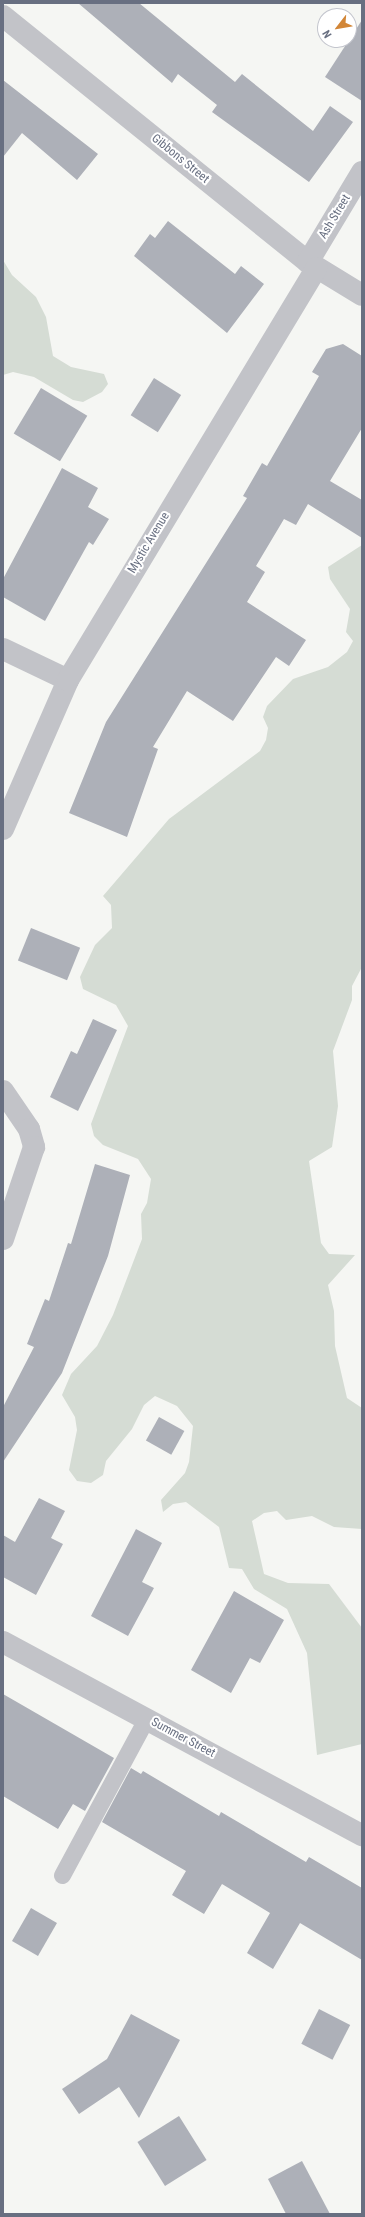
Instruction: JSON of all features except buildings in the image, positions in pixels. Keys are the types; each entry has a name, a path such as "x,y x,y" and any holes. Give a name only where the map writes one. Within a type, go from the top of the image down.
{"street":[{"name":"Gibbons Street","path":"3,16 313,265 362,294"},
{"name":"Ash Street","path":"313,265 362,172"},
{"name":"Mystic Avenue","path":"3,829 68,680 313,265"},
{"path":"3,649 68,680"},
{"path":"3,1091 29,1129 34,1148 3,1239"},
{"name":"Summer Street","path":"3,1642 362,1835"}],"lane":[{"path":"62,1875 146,1719"}],"shaded area":[{"path":"3,260 12,275 36,297 46,317 53,356 71,367 104,374 108,384 102,392 83,402 73,400 34,377 13,372 3,375"},
{"path":"362,545 362,967 352,986 352,1000 333,1051 338,1106 332,1147 309,1161 321,1243 329,1254 355,1255 328,1285 334,1311 335,1346 347,1398 362,1408 362,1529 334,1527 312,1516 286,1520 277,1511 264,1513 252,1521 264,1574 288,1583 329,1584 362,1628 362,1744 317,1755 307,1653 287,1609 254,1589 242,1569 229,1568 219,1527 186,1502 173,1504 163,1512 161,1500 185,1473 189,1462 193,1426 177,1406 155,1396 144,1405 132,1429 106,1461 103,1475 91,1483 77,1481 69,1470 77,1430 75,1417 62,1395 71,1374 97,1346 113,1315 142,1239 141,1214 147,1203 151,1179 138,1159 103,1145 94,1136 91,1124 128,1026 116,1005 83,989 80,977 95,945 112,928 111,905 103,896 169,819 260,751 266,740 268,728 263,717 267,706 293,679 328,667 347,652 353,641 346,632 350,609 330,579 328,567"}]}
